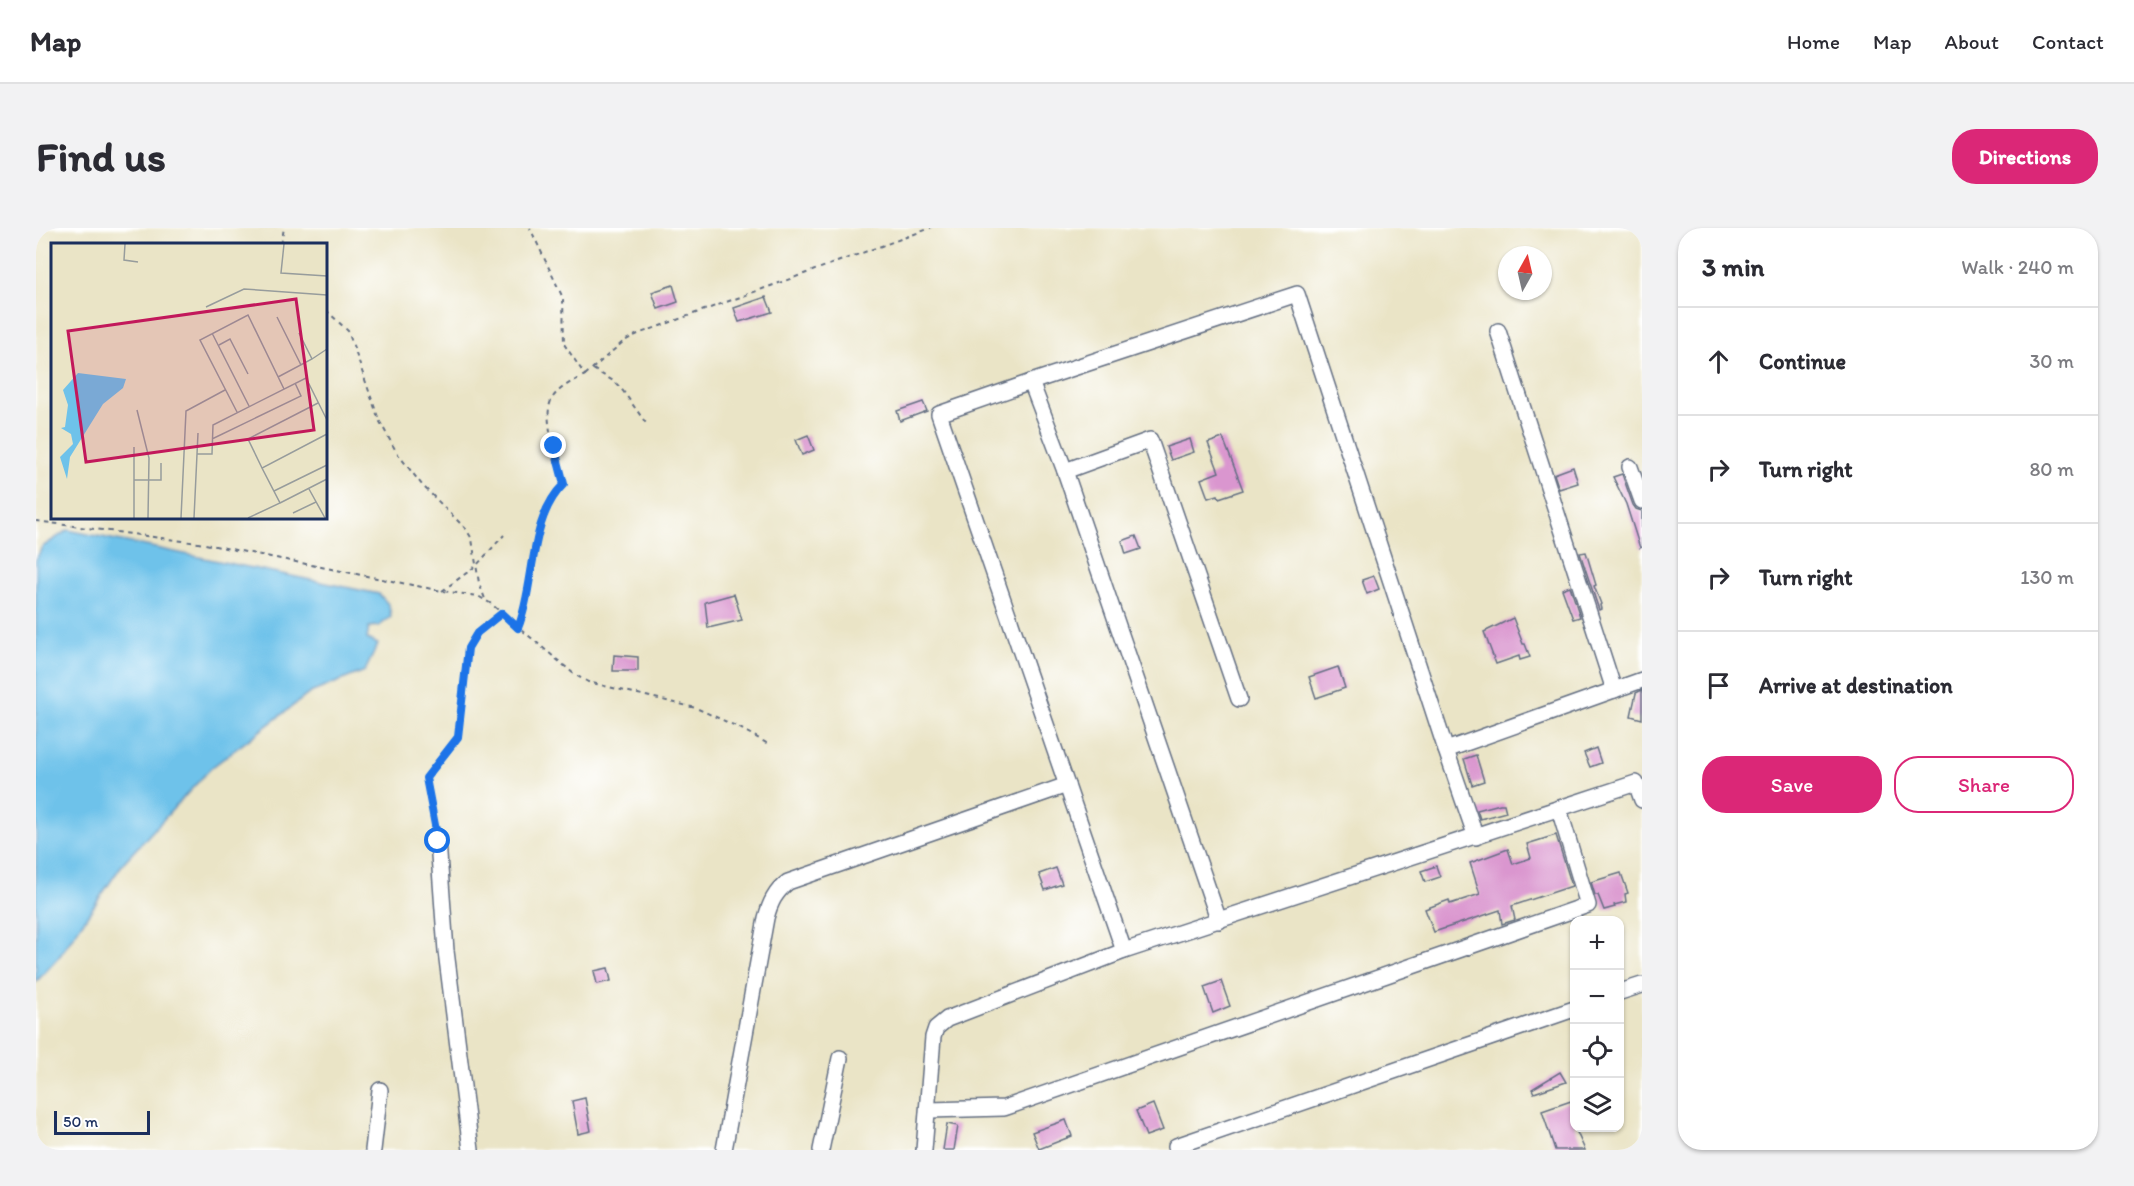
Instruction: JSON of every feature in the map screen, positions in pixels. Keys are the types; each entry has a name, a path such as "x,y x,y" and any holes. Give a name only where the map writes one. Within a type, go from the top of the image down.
{"street":[{"path":"1124,951 939,414 1297,294 1476,837"},
{"path":"1498,331 1614,690"},
{"path":"1031,382 1065,471 1219,921"},
{"path":"1065,471 1150,440 1239,699"},
{"path":"1630,467 1642,501"},
{"path":"1446,750 1642,680"},
{"path":"924,1150 929,1110 933,1037 936,1028 943,1021 1124,951 1636,783 1642,800"},
{"path":"724,1150 766,918 769,906 782,887 788,882 1067,785"},
{"path":"929,1110 1004,1108 1588,905 1559,808"},
{"path":"438,841 446,951 471,1150"},
{"path":"1624,991 1642,985"},
{"path":"1173,1149 1570,1011"},
{"path":"821,1150 840,1058"},
{"path":"373,1150 380,1090"}],"path":[{"path":"281,243 284,228"},
{"path":"530,228 563,298 564,344 585,375"},
{"path":"518,628 524,611 541,521 554,494 564,484 549,424 550,403 559,390 585,375 624,342 638,334 931,228"},
{"path":"327,311 348,331 379,420 397,453 422,484 466,529 472,539 476,566 485,599"},
{"path":"593,369 615,382 624,391 648,426"},
{"path":"36,521 205,544 442,591 478,596 485,599 574,674 588,682 696,708 770,745"},
{"path":"442,591 476,566 504,535"},
{"path":"438,841 426,778 458,737 468,648 472,639 502,613"}],"water":[{"path":"68,530 379,594 389,605 391,617 379,626 369,627 367,639 378,644 365,671 310,693 211,768 124,862 59,957 36,982 36,560 42,547"}],"building":[{"path":"673,285 678,302 658,309 652,292"},
{"path":"766,297 772,312 739,322 734,308"},
{"path":"923,402 927,411 900,421 897,411"},
{"path":"808,435 814,450 802,455 796,440"},
{"path":"1223,438 1243,490 1219,498 1218,495 1208,498 1201,479 1219,472 1208,443"},
{"path":"1190,439 1194,452 1171,460 1166,447"},
{"path":"1573,467 1578,483 1559,489 1554,474"},
{"path":"1622,474 1633,505 1642,511 1642,547 1640,548 1626,504 1613,477"},
{"path":"1136,536 1141,549 1126,554 1122,541"},
{"path":"1586,552 1601,604 1599,610 1580,553"},
{"path":"1374,576 1379,589 1367,594 1362,580"},
{"path":"1570,586 1580,617 1573,619 1562,589"},
{"path":"734,594 742,620 708,628 705,602"},
{"path":"1513,618 1530,657 1520,660 1519,656 1496,664 1484,632"},
{"path":"614,655 638,657 638,671 613,671"},
{"path":"1338,667 1345,688 1316,698 1309,677"},
{"path":"1642,690 1642,719 1631,716 1636,693"},
{"path":"1596,748 1601,763 1590,767 1584,753"},
{"path":"1476,755 1484,781 1472,785 1464,759"},
{"path":"1504,804 1506,812 1480,819 1477,810"},
{"path":"1556,835 1572,886 1512,906 1515,920 1502,924 1500,910 1434,932 1425,909 1449,900 1450,904 1480,894 1470,863 1508,849 1513,864 1531,858 1527,844"},
{"path":"1436,866 1440,877 1425,882 1421,871"},
{"path":"1056,868 1062,884 1045,890 1039,874"},
{"path":"1621,873 1628,893 1625,894 1626,902 1604,910 1598,895 1595,895 1591,882"},
{"path":"608,968 611,981 597,984 594,971"},
{"path":"1221,981 1230,1006 1213,1013 1204,987"},
{"path":"1560,1072 1566,1082 1534,1093 1532,1089"},
{"path":"585,1098 591,1131 578,1134 572,1101"},
{"path":"1570,1101 1570,1132 1577,1132 1585,1150 1555,1150 1542,1111"},
{"path":"1153,1104 1163,1130 1146,1136 1136,1111"},
{"path":"1066,1120 1072,1136 1039,1149 1032,1132"},
{"path":"947,1124 958,1126 954,1150 943,1150"}],"route":[{"path":"438,841 426,778 458,737 468,648 472,639 502,613 518,628 524,611 541,521 554,494 564,484 554,446"}]}
